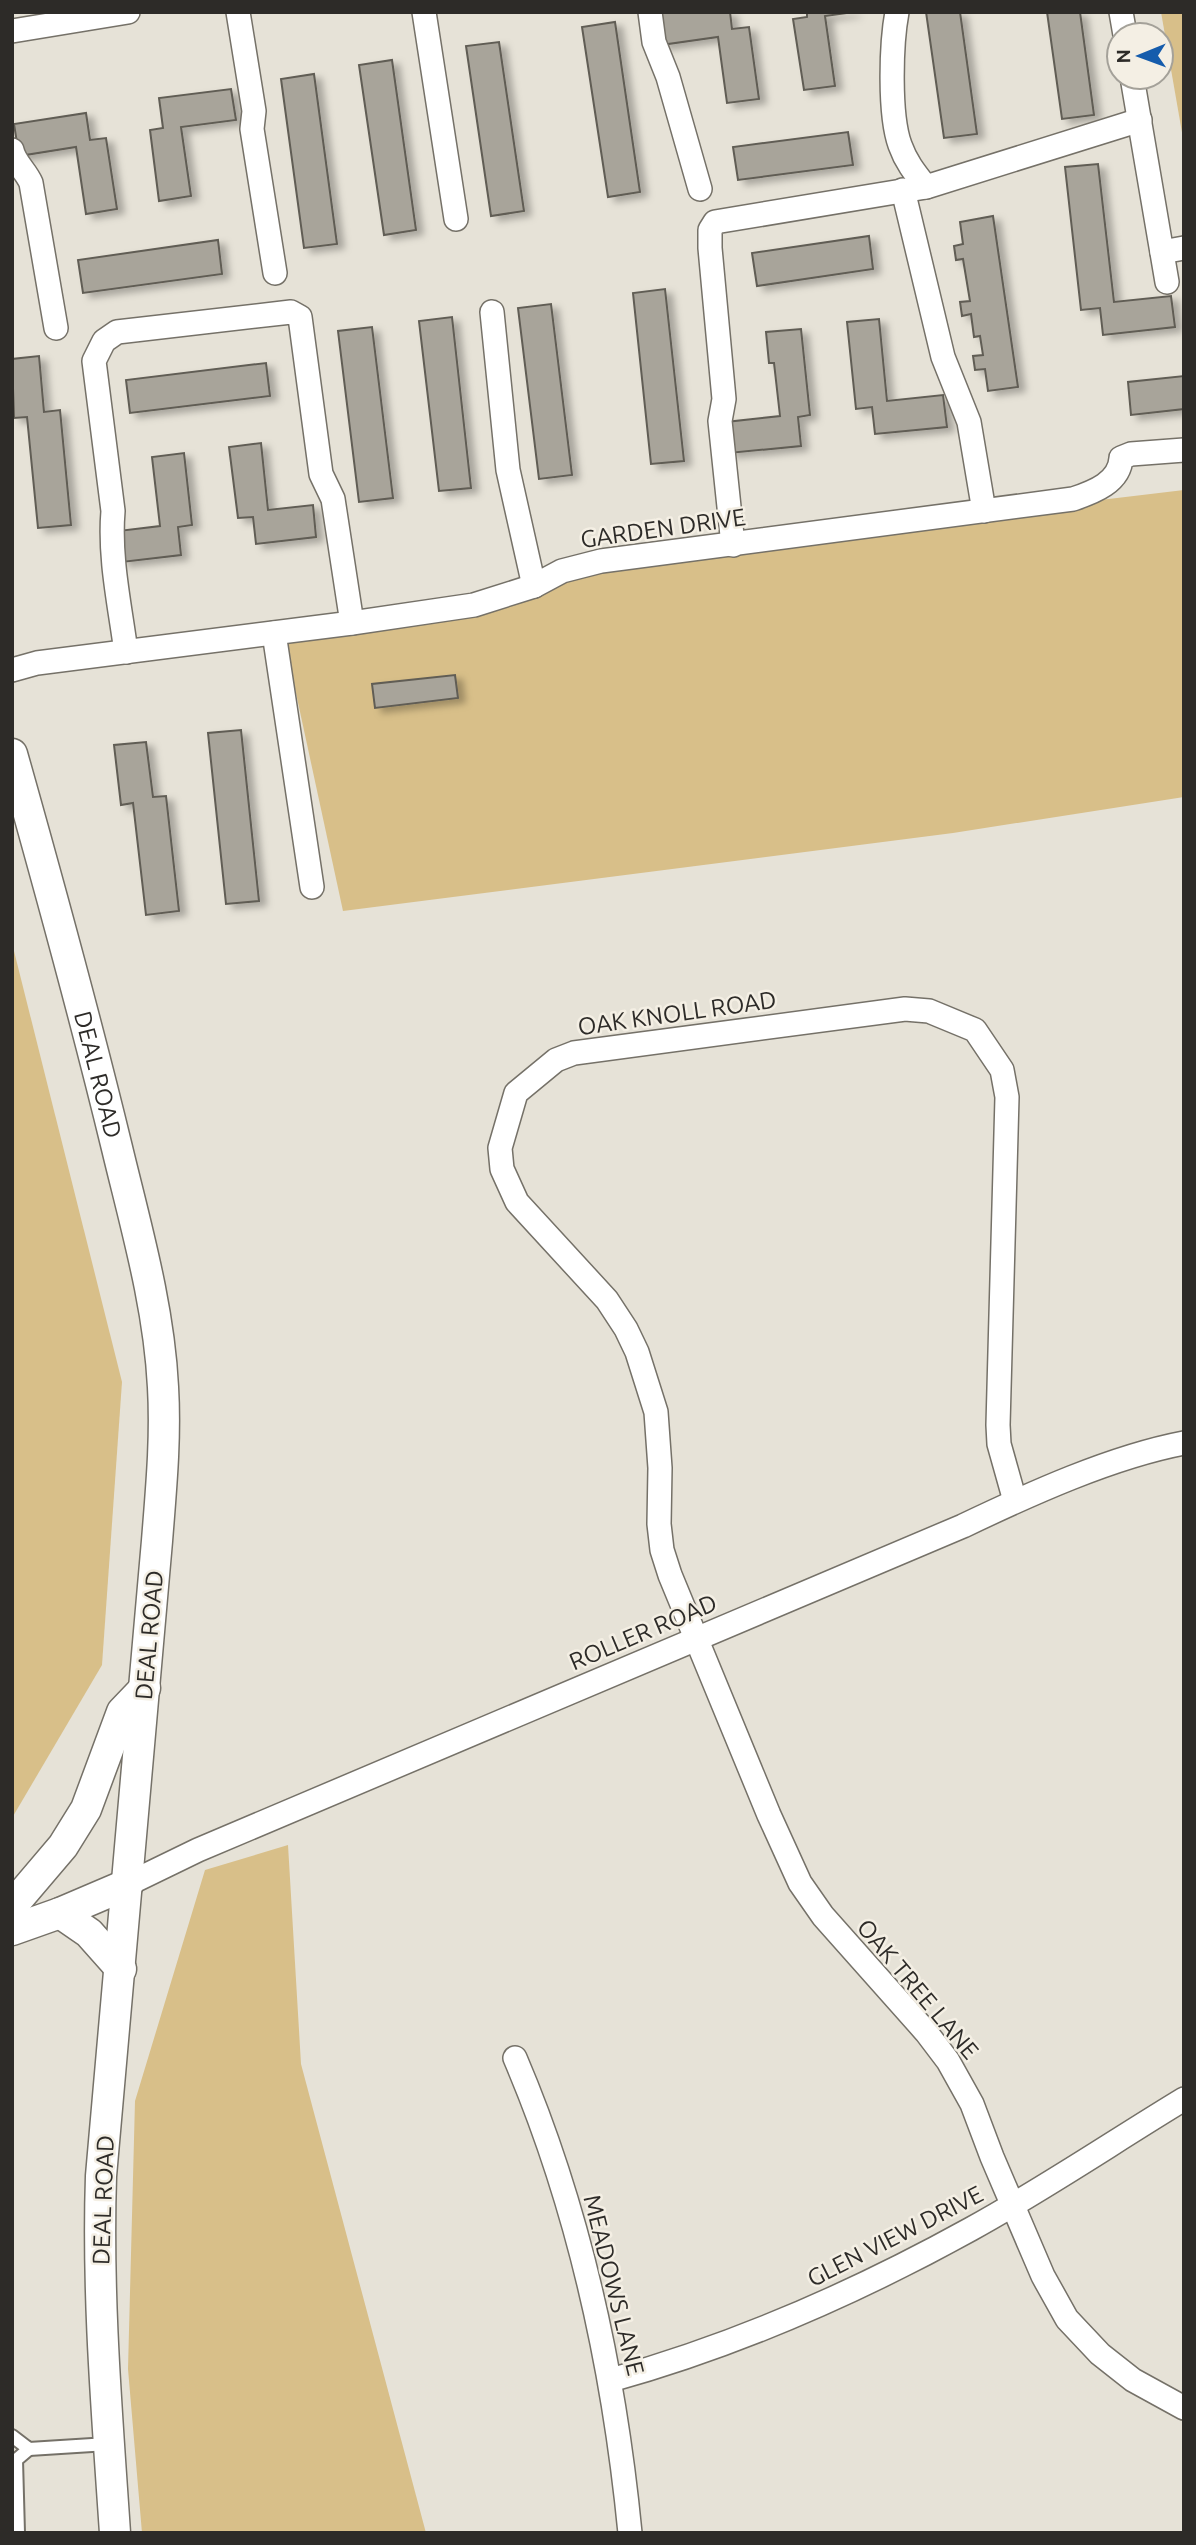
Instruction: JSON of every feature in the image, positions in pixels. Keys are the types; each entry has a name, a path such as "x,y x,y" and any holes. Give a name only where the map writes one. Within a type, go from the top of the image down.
{"street":[{"path":"12,31 128,12"},
{"path":"238,12 254,111 252,129 275,273"},
{"path":"424,12 456,219"},
{"path":"650,12 654,42 668,77 700,189"},
{"path":"897,12 893,30 892,65 895,126 908,164 926,187"},
{"path":"1135,91 1173,250 1167,282"},
{"path":"733,545 720,421 724,399 710,230 715,222 926,187 1140,120"},
{"path":"12,150 31,183 56,328"},
{"path":"903,190 943,357 969,422 984,511"},
{"path":"126,652 113,559 113,511 94,361 104,341 117,332 291,312 300,317 321,474 333,499 352,623"},
{"path":"492,312 508,470 534,586"},
{"name":"GARDEN DRIVE","path":"12,670 37,663 352,623 474,604 534,586 562,571 601,561 1073,499 1093,492 1114,478 1121,467 1121,458 1131,454 1184,450"},
{"path":"274,633 312,887"},
{"name":"DEAL ROAD","path":"12,754 79,992 142,1252 157,1327 163,1388 164,1452 103,2152 99,2240 115,2533"},
{"name":"OAK KNOLL ROAD","path":"695,1638 663,1550 659,1524 660,1468 656,1412 637,1352 607,1300 517,1202 502,1169 500,1148 516,1093 556,1060 565,1056 905,1009 929,1011 975,1030 1002,1070 1007,1097 998,1425 999,1444 1015,1501"},
{"name":"ROLLER ROAD","path":"128,1884 198,1850 963,1526 1015,1501 1096,1469 1184,1443"},
{"name":"OAK TREE LANE","path":"695,1638 800,1883 823,1916 926,2032 948,2061 972,2104 1043,2276 1072,2325 1100,2354 1133,2380 1184,2408"},
{"path":"12,1906 63,1846 86,1809 122,1713 145,1688"},
{"path":"12,1930 128,1884"},
{"path":"60,1913 89,1933 121,1969"},
{"name":"MEADOWS LANE","path":"515,2058 539,2115 578,2235 597,2311 611,2380 630,2533"},
{"name":"GLEN VIEW DRIVE","path":"611,2380 740,2338 910,2262 1012,2204 1184,2099"}],"lane":[{"path":"12,2436 29,2449"},
{"path":"18,2533 16,2460 29,2449 109,2444"}],"shaded area":[{"path":"1161,12 1184,12 1184,144 1175,91 1175,21 1163,21"},
{"path":"1184,490 1184,797 953,833 343,911 283,633 665,552"},
{"path":"12,943 122,1382 102,1665 12,1818"},
{"path":"288,1845 301,2064 426,2533 142,2533 128,2369 135,2101 205,1870"}],"building":[{"path":"661,12 730,12 732,29 749,27 759,99 727,103 718,37 661,45"},
{"path":"807,12 854,12 825,16 835,86 804,90 793,19 807,17"},
{"path":"926,12 960,12 977,134 944,138"},
{"path":"1047,12 1080,12 1094,115 1062,119"},
{"path":"615,22 640,192 608,197 582,27"},
{"path":"499,42 524,211 491,216 466,46"},
{"path":"392,60 416,230 384,235 359,65"},
{"path":"314,74 337,244 304,248 281,79"},
{"path":"231,89 236,120 181,127 191,196 159,201 150,130 163,128 159,98"},
{"path":"86,113 90,140 106,138 117,209 86,214 76,147 19,156 14,124"},
{"path":"848,132 853,165 738,180 733,147"},
{"path":"1098,164 1114,302 1171,296 1175,327 1103,335 1100,308 1081,310 1065,167"},
{"path":"993,216 1018,387 988,391 985,369 975,370 973,356 983,355 980,336 974,337 971,314 962,316 960,302 970,301 963,259 956,260 954,246 963,244 960,222"},
{"path":"869,236 873,269 757,286 752,253"},
{"path":"218,240 222,274 83,293 78,260"},
{"path":"665,289 684,461 651,464 633,293"},
{"path":"551,304 572,475 539,479 518,308"},
{"path":"452,317 471,488 439,491 419,321"},
{"path":"879,319 887,401 943,395 947,427 875,434 872,407 856,409 847,322"},
{"path":"372,327 393,498 359,502 338,331"},
{"path":"801,329 810,415 798,417 801,446 729,453 726,422 780,416 774,363 769,363 766,332"},
{"path":"39,356 44,412 60,410 71,525 38,528 27,417 14,418 12,359"},
{"path":"266,363 270,396 130,413 126,380"},
{"path":"1184,376 1184,409 1131,415 1128,382"},
{"path":"261,443 268,510 313,505 316,537 256,544 253,517 238,518 229,447"},
{"path":"184,453 192,525 178,527 181,555 122,562 118,531 160,526 152,457"},
{"path":"455,675 458,698 375,708 372,684"},
{"path":"241,730 259,901 226,904 208,733"},
{"path":"146,742 153,797 166,796 179,911 146,915 133,803 121,805 114,745"}]}
